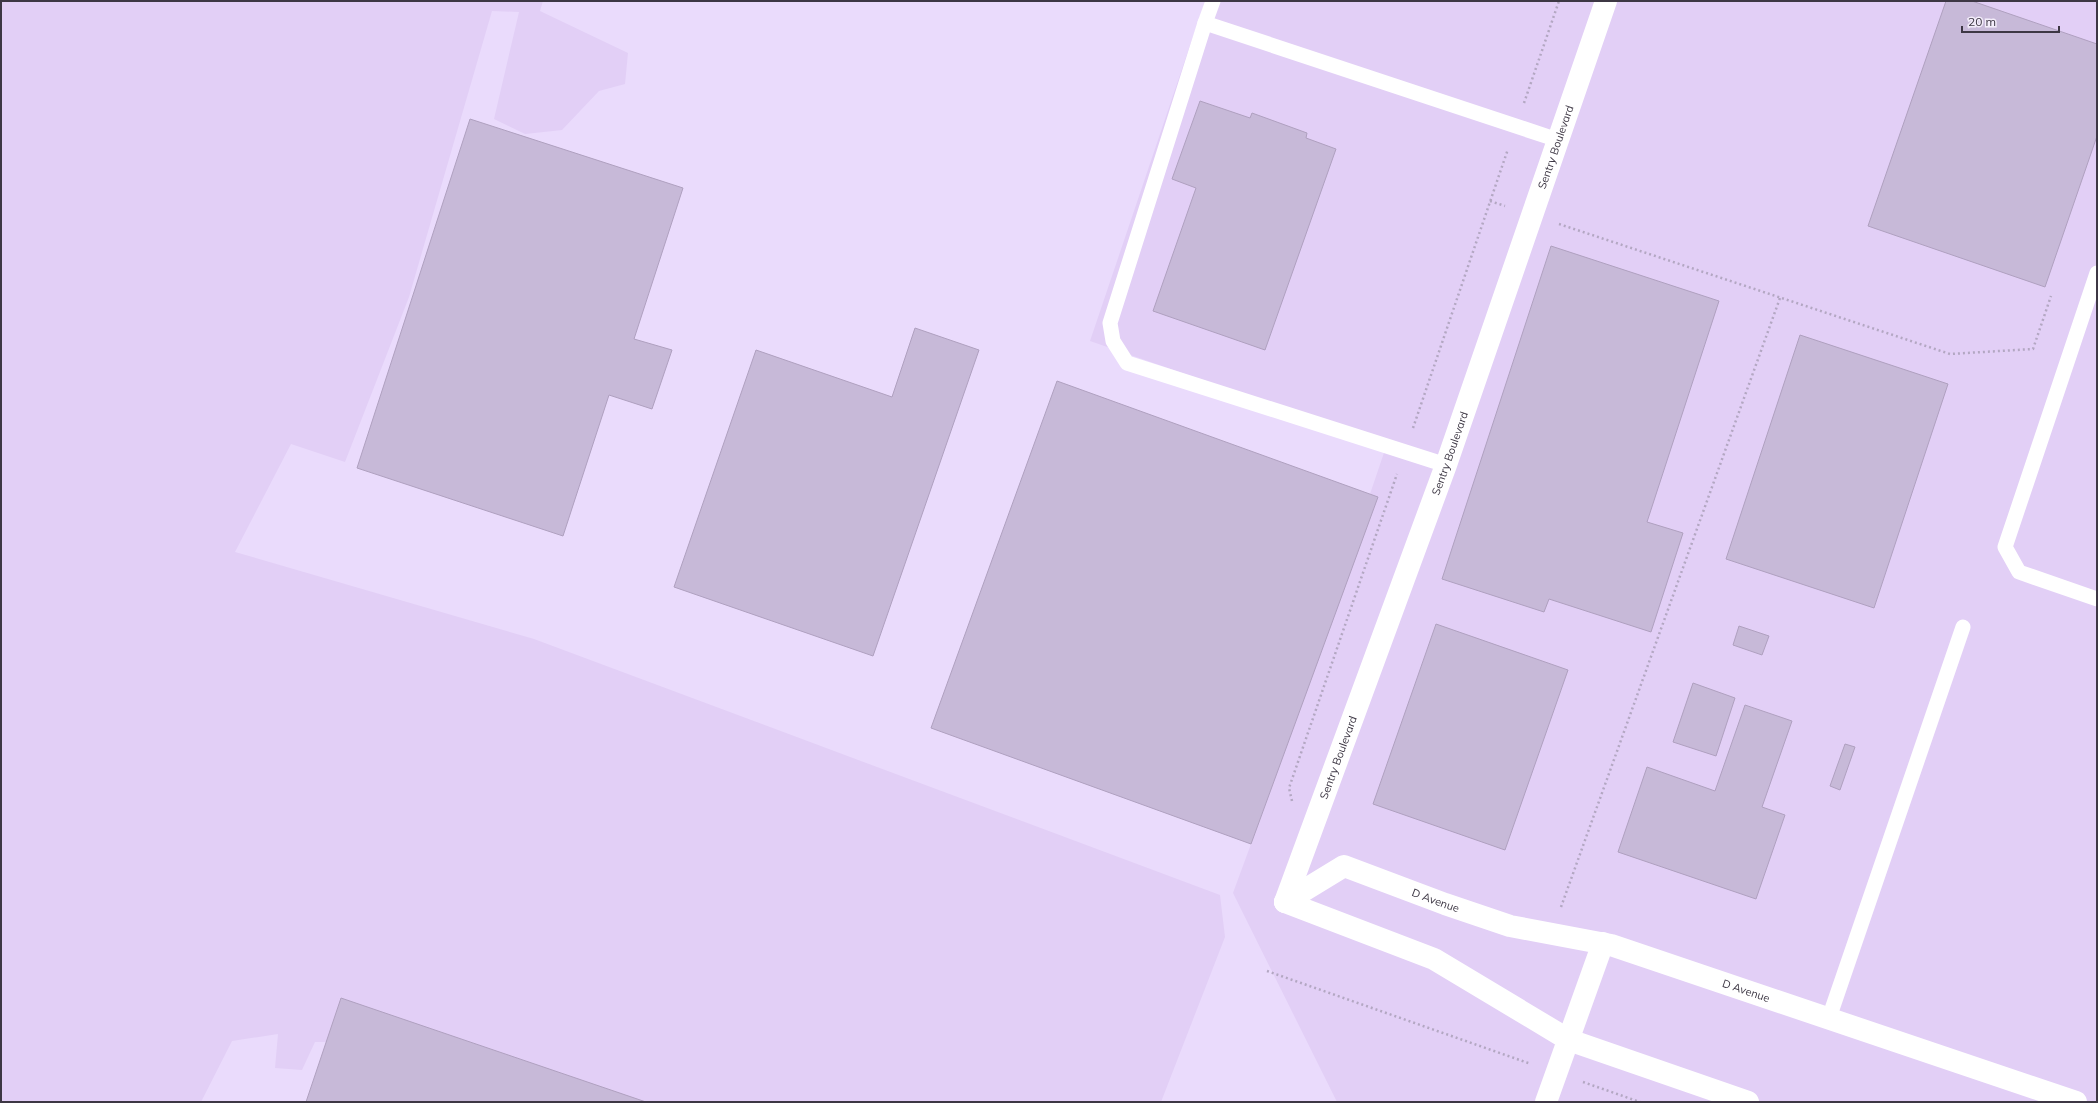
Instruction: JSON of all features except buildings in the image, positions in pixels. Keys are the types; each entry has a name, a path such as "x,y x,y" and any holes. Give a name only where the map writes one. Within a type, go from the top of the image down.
{"street":[{"name":"Sentry Boulevard","path":"1285,902 1446,465 1606,1"},
{"name":"D Avenue","path":"1285,902 1344,866 1445,904 1510,926 1603,943 2076,1102"},
{"path":"1285,902 1434,959 1569,1040 1748,1102"},
{"path":"1546,1102 1603,943"}],"lane":[{"path":"1213,1 1110,324 1113,341 1127,363 1446,465"},
{"path":"1205,23 1558,140"},
{"path":"2097,273 2005,547 2019,572 2097,599"},
{"path":"1829,1018 1962,627"}],"path":[{"path":"1490,201 1950,354 2033,349 2051,296"},
{"path":"1552,934 1780,298"},
{"path":"1267,971 1640,1102"}],"shaded area":[{"path":"1,1 543,1 540,11 628,53 625,84 599,91 562,130 525,134 494,119 519,12 492,11 409,297 345,462 291,444 235,552 534,639 1220,895 1225,937 1161,1102 514,1102 351,1042 315,1042 302,1070 275,1068 278,1034 232,1041 201,1102 1,1102"},
{"path":"1205,1 2097,1 2097,1102 1337,1102 1233,893 1387,444 1090,341"}]}
